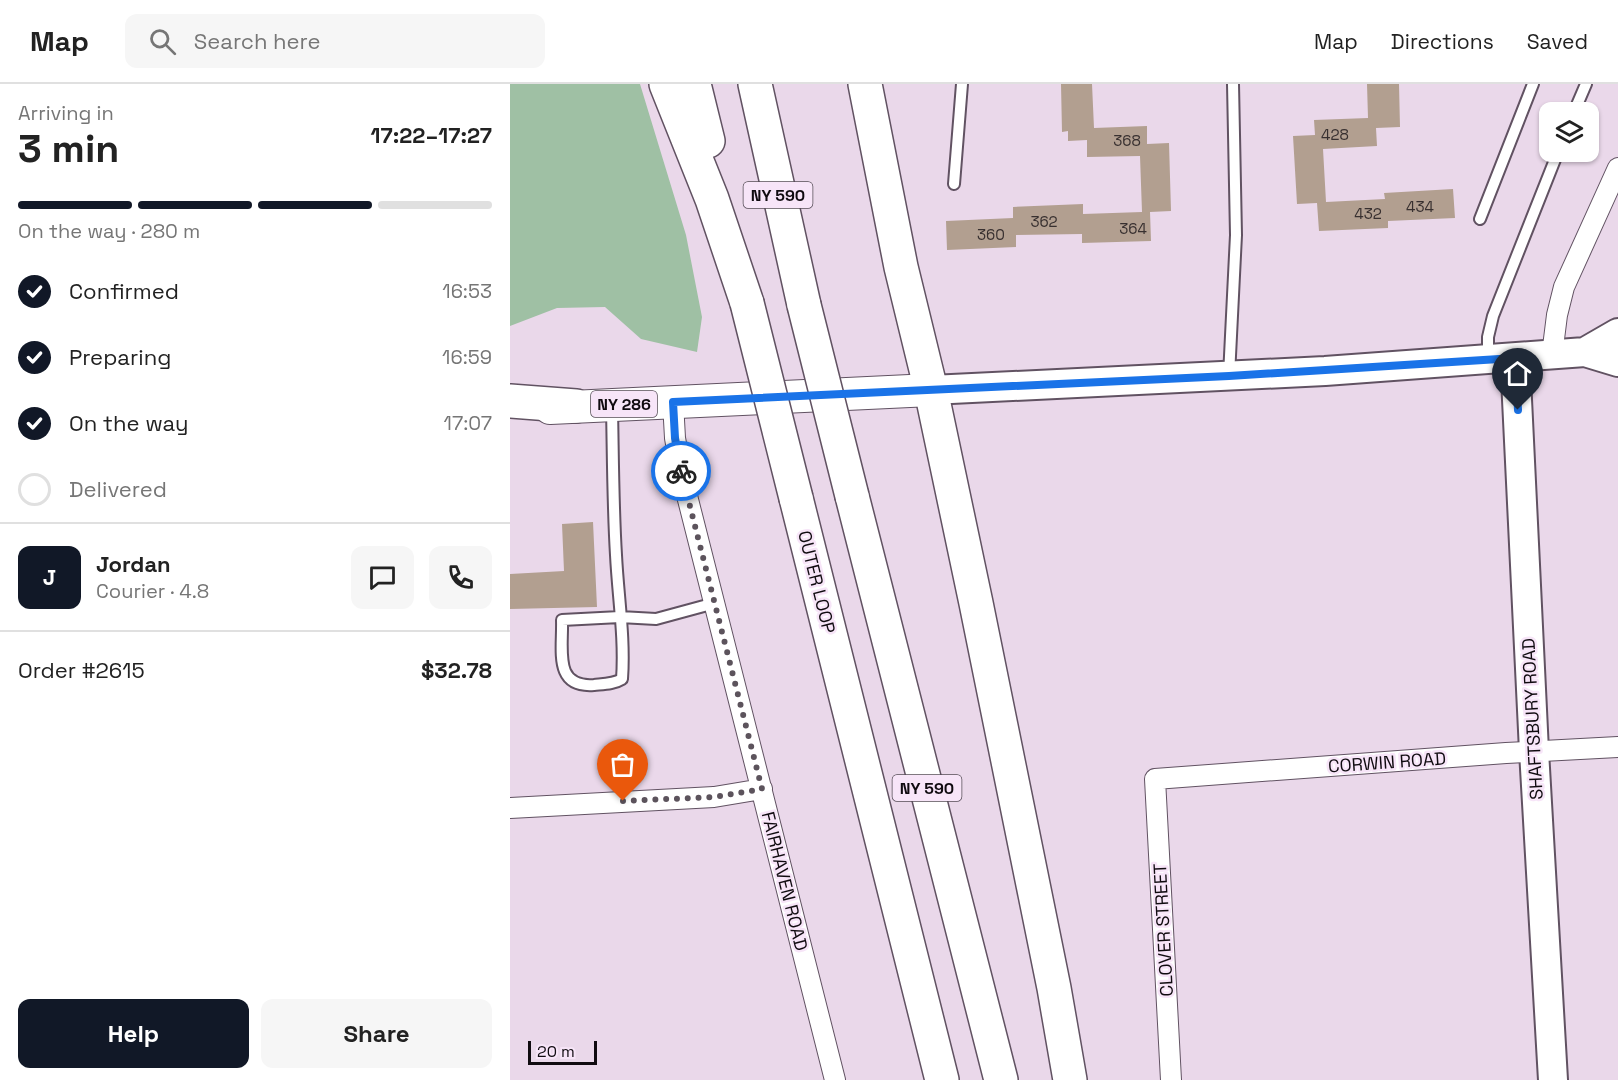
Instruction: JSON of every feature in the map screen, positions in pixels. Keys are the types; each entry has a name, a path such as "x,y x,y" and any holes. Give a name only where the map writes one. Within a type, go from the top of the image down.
{"highway":[{"path":"666,84 712,200 747,303"},
{"name":"OUTER LOOP","path":"694,84 942,1080"},
{"name":"NY 590","path":"755,84 804,305 1001,1080"},
{"path":"866,84 899,257 931,390 1054,988 1070,1080"},
{"path":"510,401 576,406"}],"main road":[{"name":"NY 286","path":"510,410 931,390"}],"street":[{"path":"1552,355 1557,315 1564,287 1618,168"},
{"name":"NY 286","path":"1585,352 1618,333"},
{"name":"NY 286","path":"931,390 1229,376 1585,352 1618,362"},
{"name":"SHAFTSBURY ROAD","path":"1502,359 1534,751 1553,1080"},
{"name":"FAIRHAVEN ROAD","path":"673,402 677,453 835,1080"},
{"name":"CORWIN ROAD","path":"1155,779 1534,751 1618,747"},
{"name":"CLOVER STREET","path":"1155,779 1171,1080"},
{"path":"510,808 714,797 762,789"}],"lane":[{"path":"954,184 962,84"},
{"path":"1229,376 1236,235 1233,84"},
{"path":"1480,219 1533,84"},
{"path":"1578,102 1586,84"},
{"path":"1502,359 1488,337 1492,316 1554,162"},
{"path":"612,405 620,617 622,679 616,683 580,686 564,673 562,620 620,617 656,619 715,603"}],"green space":[{"path":"510,84 640,84 686,235 702,317 697,352 641,339 605,307 557,308 510,326"}],"building":[{"path":"1061,84 1092,84 1094,128 1147,126 1147,144 1169,143 1171,211 1150,212 1151,241 1082,243 1082,234 1016,235 1016,247 947,250 946,221 1013,218 1013,207 1083,204 1083,214 1142,212 1140,156 1087,157 1087,140 1068,141 1068,131 1062,132"},
{"path":"1367,84 1399,84 1400,127 1376,128 1377,146 1323,149 1326,202 1385,199 1384,193 1453,189 1455,218 1388,221 1388,228 1319,231 1317,203 1297,204 1293,136 1315,135 1314,120 1368,118"},
{"path":"593,522 597,607 510,609 510,574 564,571 562,524"}],"way so far":[{"path":"623,801 714,797 762,789 681,471"}],"route":[{"path":"681,471 675,438 673,402 1229,376 1515,358 1518,410"}]}
